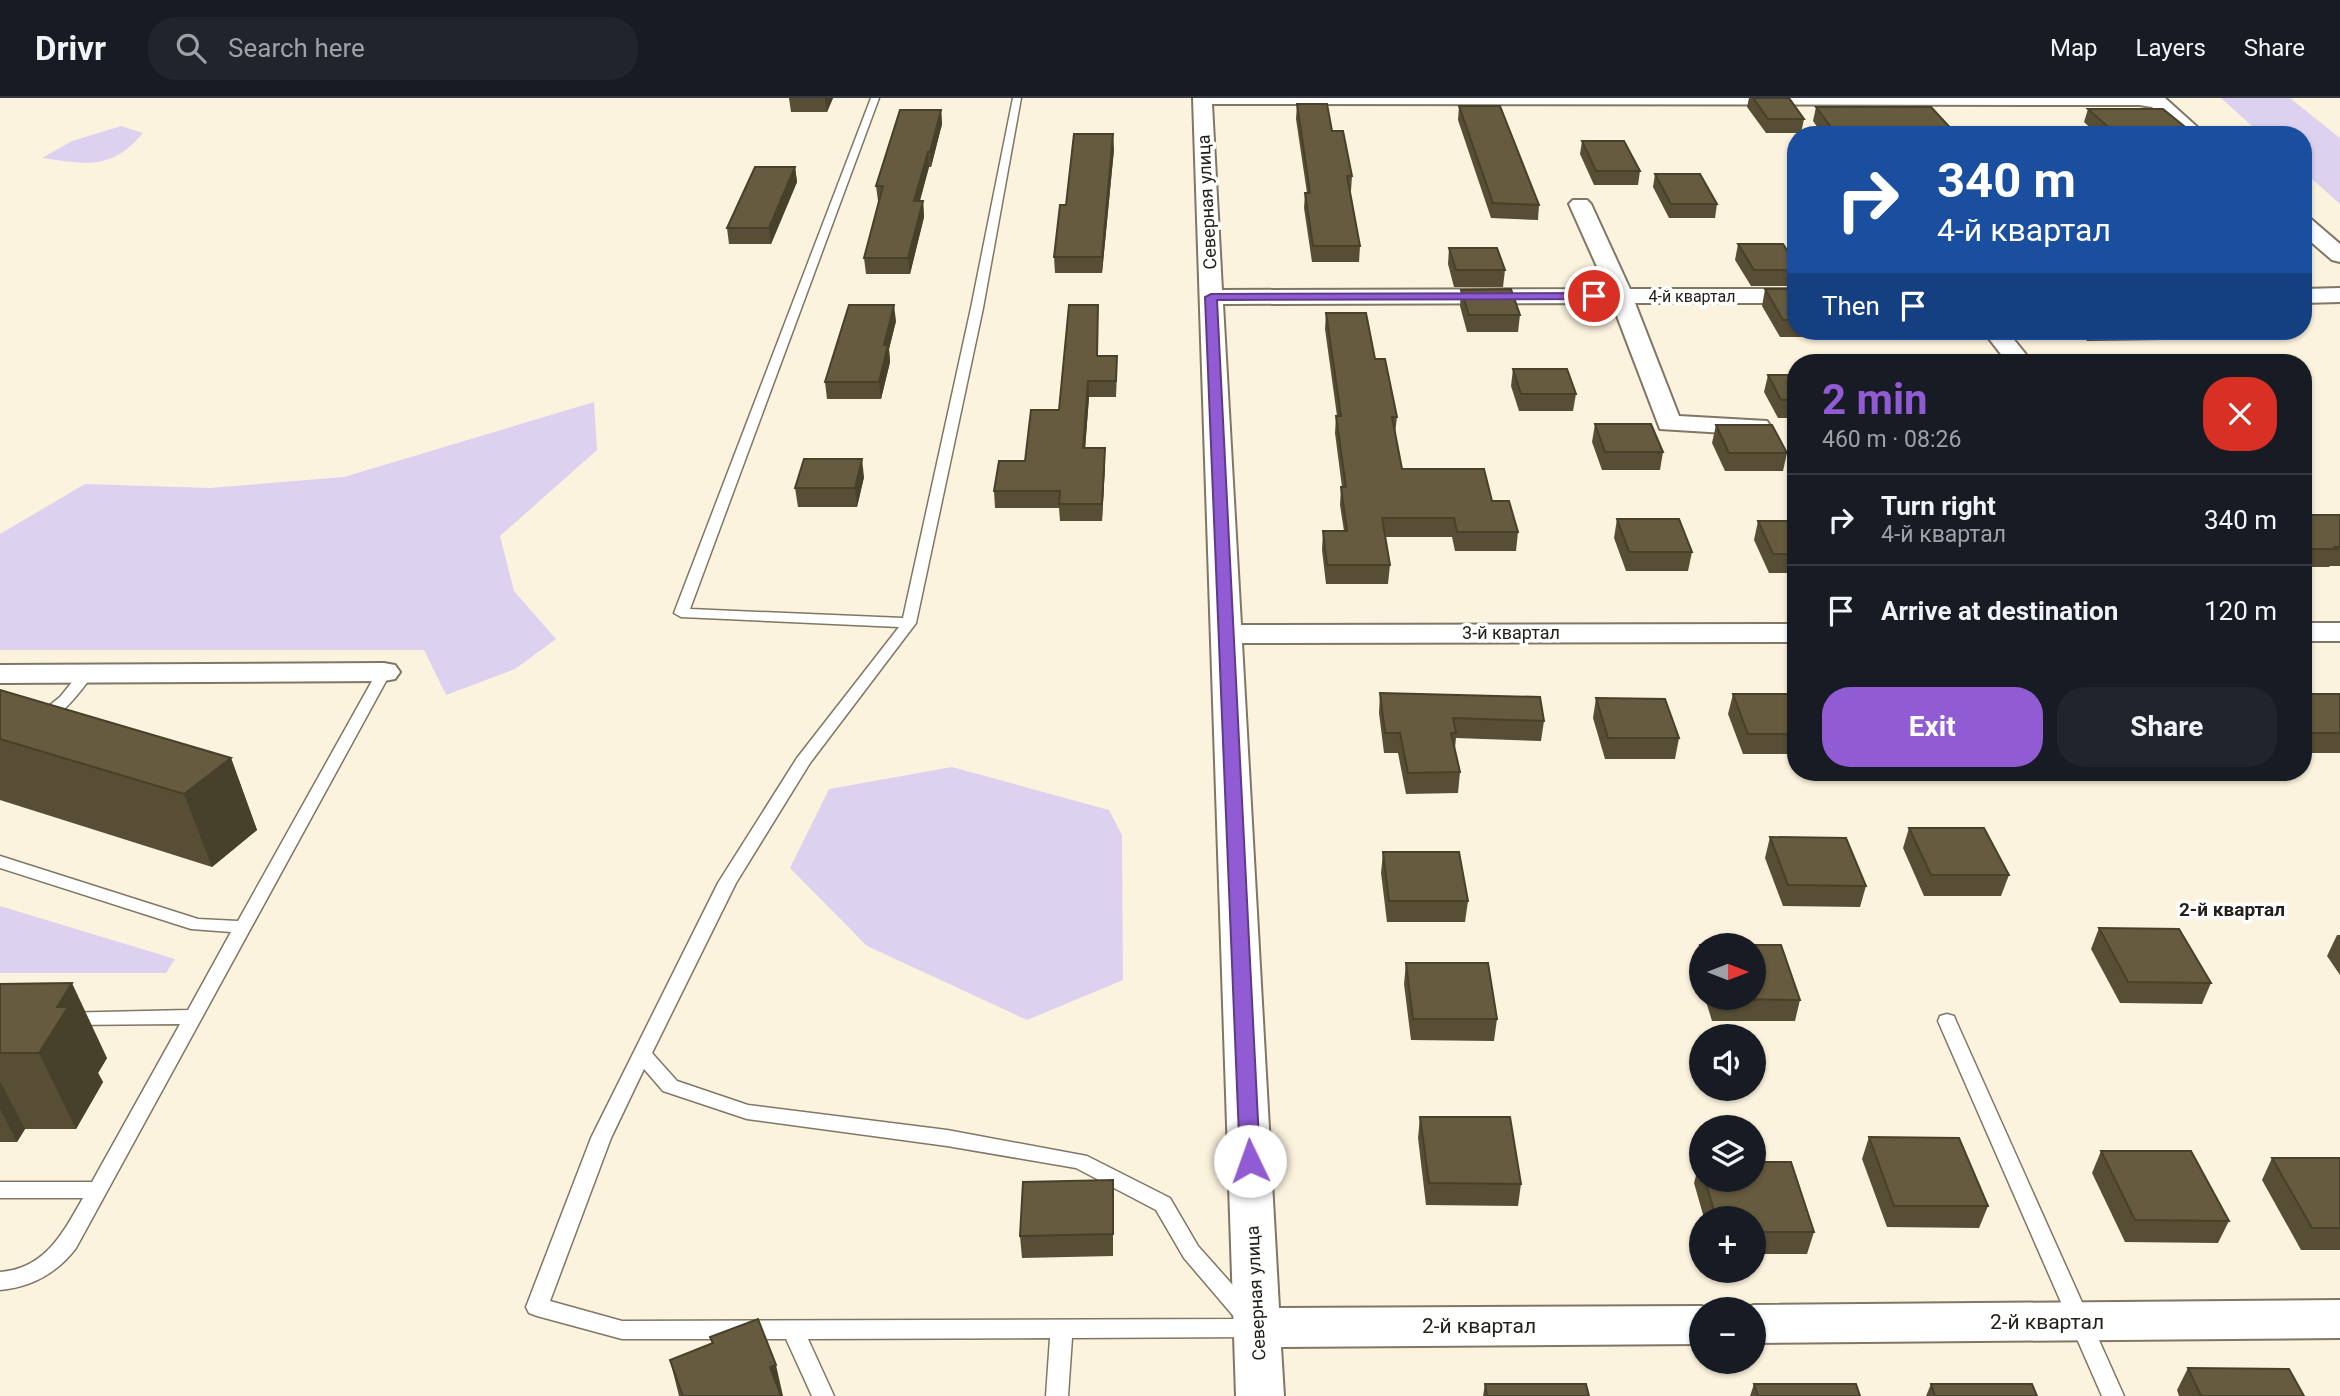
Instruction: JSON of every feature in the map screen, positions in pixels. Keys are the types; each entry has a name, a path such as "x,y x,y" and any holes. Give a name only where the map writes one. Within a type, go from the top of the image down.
{"street":[{"path":"1202,98 2138,99 2158,102 2186,126"},
{"name":"Северная улица","path":"1202,98 1260,1396"},
{"path":"1580,204 1621,296 1669,424 1758,427"},
{"path":"2312,233 2340,256"},
{"path":"2312,296 2340,295"},
{"name":"4-й квартал","path":"1211,297 1787,296"},
{"path":"2003,340 2014,354"},
{"path":"2312,632 2340,632"},
{"name":"3-й квартал","path":"1226,634 1787,633"},
{"path":"0,674 384,672"},
{"name":"2-й квартал","path":"1766,1324 2340,1319"},
{"name":"2-й квартал","path":"1257,1328 1689,1325"}],"lane":[{"path":"875,98 681,613 909,623"},
{"path":"1017,98 977,308 909,623 803,761 727,883 601,1138 537,1307 622,1329 1257,1328"},
{"path":"0,1281 23,1278 59,1256 384,672"},
{"path":"32,726 65,700 86,674"},
{"path":"0,862 197,925 243,926"},
{"path":"53,1018 193,1017"},
{"path":"1947,1021 2113,1396"},
{"path":"642,1054 670,1086 747,1112 947,1138 1080,1161 1163,1204 1191,1252 1257,1328"},
{"path":"0,1190 98,1190"},
{"path":"793,1329 823,1396"},
{"path":"1057,1396 1061,1329"}],"shaded area":[{"path":"2221,98 2290,98 2340,138 2340,204 2312,179 2312,126 2252,126"},
{"path":"121,126 143,133 120,154 109,159 85,163 42,158 72,141"},
{"path":"594,402 597,450 500,536 514,591 556,639 515,669 446,695 424,650 0,650 0,534 85,484 209,488 344,477"},
{"path":"952,767 1109,810 1122,835 1123,980 1027,1020 867,946 790,868 829,789"},
{"path":"0,906 175,959 166,973 0,973"}],"building":[{"path":"1753,98 1789,98 1804,119 1768,119"},
{"path":"1297,104 1327,104 1332,131 1343,131 1352,176 1347,176 1360,246 1313,246 1305,193 1310,193"},
{"path":"1459,106 1500,106 1539,205 1493,203"},
{"path":"1816,107 1931,107 1949,126 1830,126"},
{"path":"2088,109 2163,109 2184,126 2107,126"},
{"path":"900,110 941,110 914,201 923,201 908,258 864,258 883,186 876,186"},
{"path":"1074,134 1113,134 1102,257 1054,257 1060,205 1066,205"},
{"path":"1582,141 1624,141 1640,171 1596,171"},
{"path":"755,167 795,167 769,228 727,228"},
{"path":"1655,174 1700,174 1717,204 1671,204"},
{"path":"1738,244 1783,244 1787,250 1787,270 1754,270"},
{"path":"1449,248 1497,248 1505,270 1456,270"},
{"path":"1511,289 1520,315 1469,315 1461,290"},
{"path":"1765,289 1787,289 1787,320 1783,320"},
{"path":"849,305 894,305 884,345 888,345 879,382 825,382"},
{"path":"1069,305 1098,305 1097,356 1117,356 1116,381 1088,381 1083,448 1105,448 1102,504 1059,504 1060,491 994,491 999,461 1025,461 1031,410 1059,410"},
{"path":"1326,313 1366,313 1375,359 1385,359 1397,417 1392,417 1402,469 1484,469 1492,501 1509,501 1518,532 1457,532 1454,518 1382,518 1390,565 1327,565 1323,531 1347,531 1341,487 1346,487 1336,416 1341,416"},
{"path":"1513,369 1567,369 1576,394 1521,394"},
{"path":"1768,375 1787,375 1787,400 1781,400"},
{"path":"1595,424 1651,424 1663,452 1605,452"},
{"path":"1716,425 1772,425 1787,453 1729,453"},
{"path":"804,459 862,459 855,488 795,488"},
{"path":"2312,515 2340,515 2340,547 2335,547 2337,549 2312,549"},
{"path":"1617,519 1679,519 1692,552 1629,552"},
{"path":"1758,521 1787,521 1787,554 1773,554"},
{"path":"0,690 231,758 184,794 0,739"},
{"path":"1380,693 1540,697 1544,721 1453,718 1456,733 1451,733 1460,772 1408,773 1400,733 1385,733"},
{"path":"1733,694 1787,694 1787,734 1748,734"},
{"path":"2312,694 2340,694 2340,733 2312,733"},
{"path":"1596,698 1665,699 1679,738 1608,738"},
{"path":"1909,828 1984,828 2009,875 1931,875"},
{"path":"1770,837 1846,838 1866,886 1788,885"},
{"path":"1383,852 1459,852 1468,901 1389,901"},
{"path":"2099,928 2179,929 2211,983 2128,982"},
{"path":"1766,945 1781,945 1800,1000 1766,1000"},
{"path":"1406,963 1488,963 1497,1019 1413,1019"},
{"path":"72,983 57,1007 68,1007 39,1053 0,1053 0,984"},
{"path":"1420,1117 1510,1117 1521,1184 1429,1183"},
{"path":"1869,1137 1959,1138 1988,1206 1894,1206"},
{"path":"2101,1151 2191,1151 2229,1221 2135,1220"},
{"path":"2272,1158 2340,1158 2340,1228 2312,1228"},
{"path":"1766,1162 1791,1162 1814,1232 1766,1232 1766,1206 1713,1206 1708,1192 1766,1192"},
{"path":"1113,1180 1113,1234 1020,1236 1023,1182"},
{"path":"758,1319 776,1365 770,1367 781,1396 683,1396 670,1360 713,1343 710,1337"},
{"path":"2188,1368 2289,1369 2304,1396 2201,1396"},
{"path":"1485,1384 1586,1384 1589,1396 1487,1396"},
{"path":"1754,1384 1856,1384 1860,1396 1758,1396"},
{"path":"1931,1384 2032,1384 2037,1396 1935,1396"}],"district":[{"name":"2-й квартал","path":"2232,909"}],"route":[{"path":"1250,1161 1211,297 1594,296"}]}
